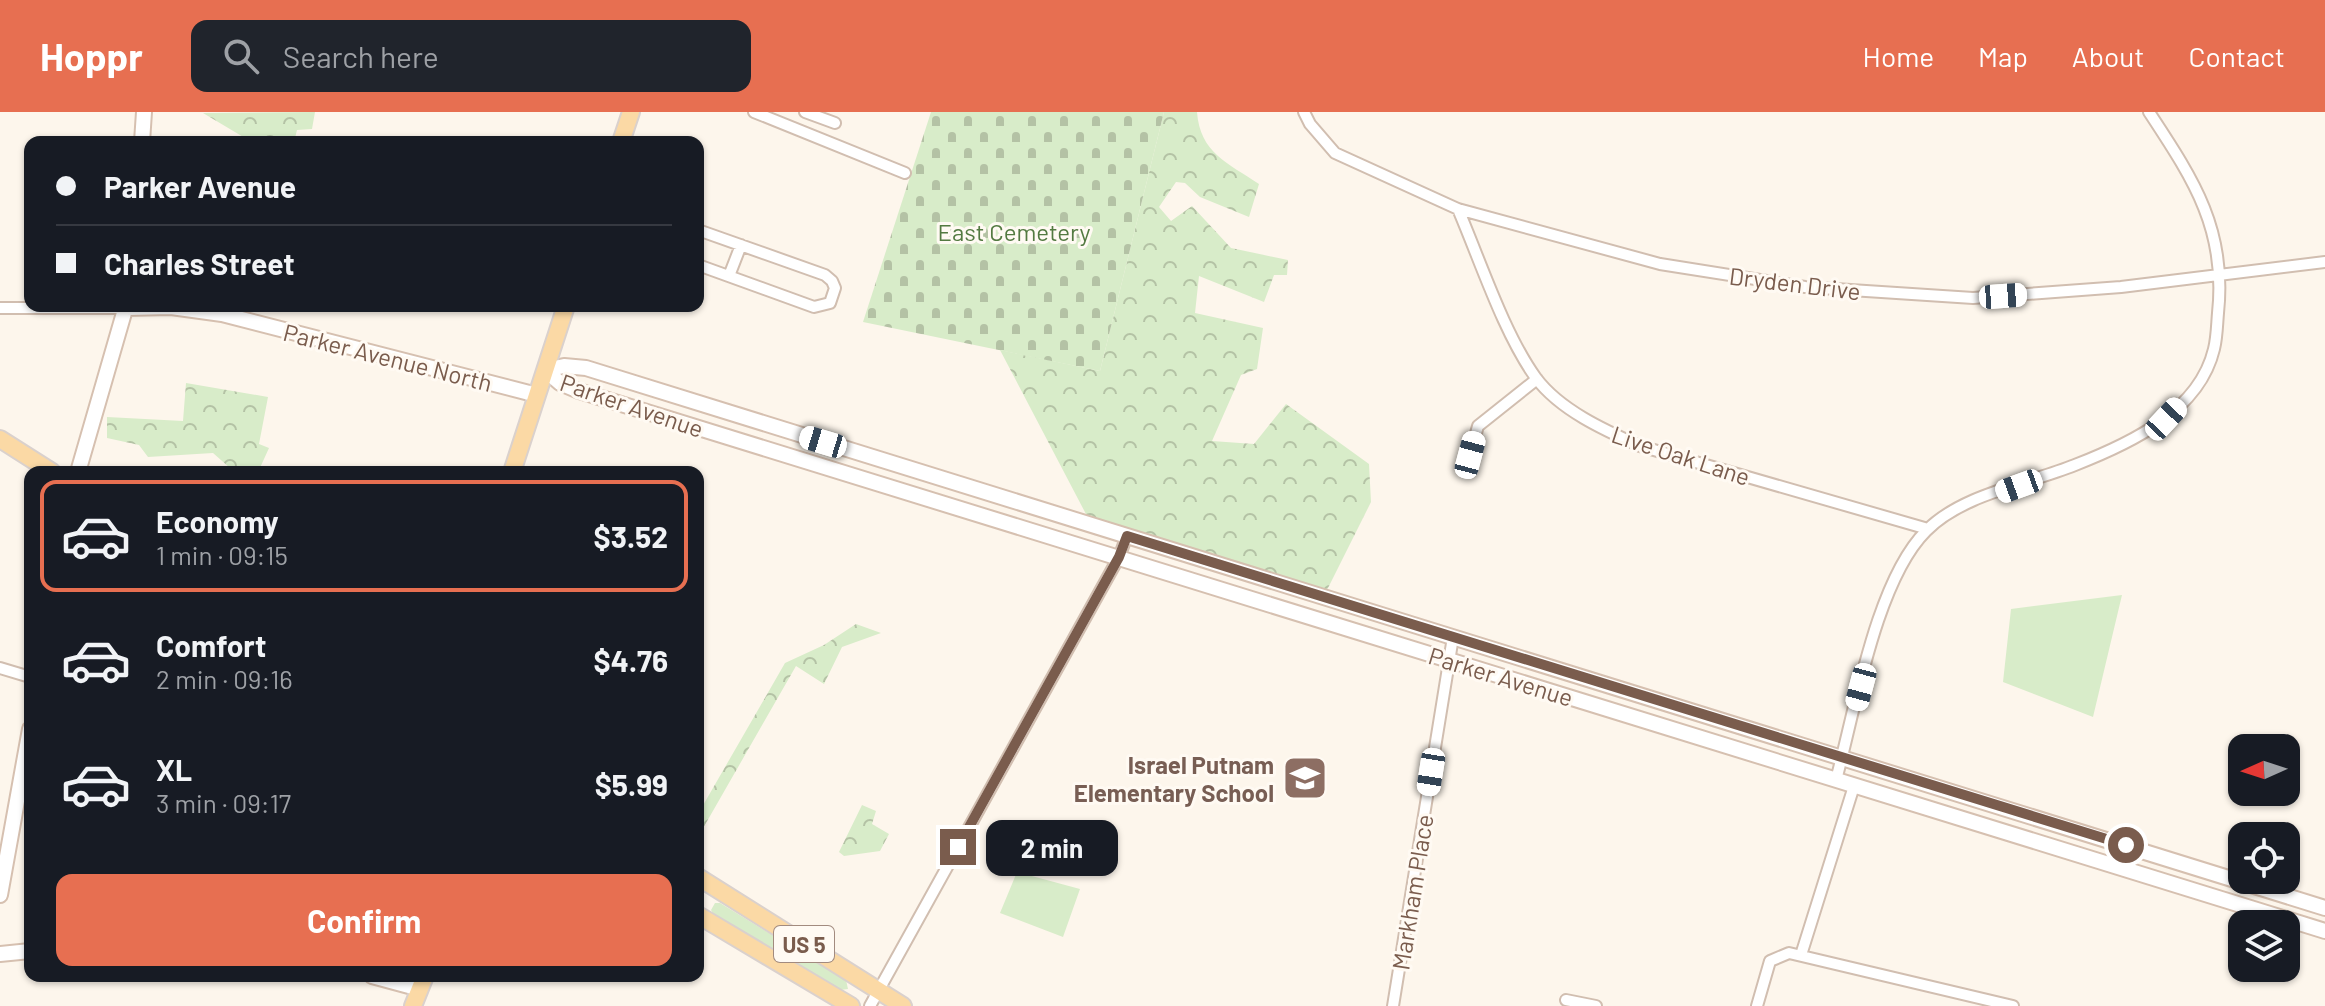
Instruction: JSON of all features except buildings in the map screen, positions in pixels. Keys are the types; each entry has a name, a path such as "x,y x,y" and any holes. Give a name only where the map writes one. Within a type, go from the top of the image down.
{"main road":[{"path":"623,136 631,112"},
{"path":"514,466 564,312"},
{"path":"0,439 43,466"},
{"name":"US 5","path":"704,885 903,1006"},
{"name":"US 5","path":"704,919 851,1006"},
{"path":"413,1006 423,982"}],"street":[{"path":"142,136 144,112"},
{"path":"754,112 905,173"},
{"path":"789,126 793,112"},
{"path":"805,112 835,123"},
{"name":"Dryden Drive","path":"1304,112 1310,124 1335,153 1458,209 1660,264 1805,287 1973,298 2121,287 2325,262"},
{"path":"1836,780 1890,588 1906,555 1928,529 1962,506 2101,454 2166,419 2195,387 2214,351 2222,274 2211,224 2193,183 2149,112"},
{"name":"Live Oak Lane","path":"1458,209 1506,321 1537,379 1601,429 1640,446 1928,529"},
{"path":"704,232 825,275 832,281 834,295 824,307 814,307 704,267"},
{"path":"729,276 741,245"},
{"name":"Parker Avenue North","path":"0,308 24,308"},
{"path":"80,466 125,312"},
{"name":"Parker Avenue North","path":"207,312 537,395"},
{"name":"Parker Avenue","path":"545,370 564,366 586,368 2325,908"},
{"name":"Parker Avenue","path":"545,370 560,383 579,391 2325,931"},
{"path":"1470,455 1478,426 1537,379"},
{"path":"905,492 911,469"},
{"path":"870,1006 1119,557 1127,536"},
{"path":"1269,604 1276,582"},
{"name":"Markham Place","path":"1393,1006 1453,637"},
{"path":"0,668 24,675"},
{"path":"1641,719 1648,697"},
{"path":"0,895 24,762"},
{"path":"1801,955 1854,786"},
{"path":"2007,833 2014,810"},
{"path":"2174,884 2181,863"},
{"path":"0,954 24,952"},
{"path":"1757,1006 1770,961 1789,953 2013,1006"},
{"path":"1566,1000 1596,1006"}],"green space":[{"path":"315,112 312,129 297,130 296,136 242,136 203,113"},
{"name":"East Cemetery","path":"931,112 1164,112 1100,371 863,322"},
{"path":"1164,112 1197,112 1199,126 1210,147 1227,163 1259,184 1249,217 1200,197 1185,183 1176,182 1159,207 1171,221 1192,206 1231,248 1288,260 1287,275 1274,275 1264,302 1199,276 1195,313 1263,328 1257,369 1241,375 1212,441 1254,444 1286,404 1369,464 1371,502 1327,590 1087,516 1000,350 1100,371"},
{"path":"186,383 268,397 259,444 269,448 261,466 228,466 213,453 148,457 139,445 107,438 107,417 183,421"},
{"path":"2122,595 2093,717 2003,682 2011,609"},
{"path":"856,624 881,633 842,647 824,684 796,666 704,827 704,804 785,663 824,645"},
{"path":"862,805 876,811 872,824 889,834 880,851 844,856 839,852"},
{"path":"1017,872 1080,889 1063,937 1000,913"},
{"path":"715,903 720,903 846,980 848,989 840,990 714,915 711,910"}],"place":[{"name":"Israel Putnam Elementary School","path":"1305,778"}],"route":[{"path":"958,847 1046,693 1119,557 1127,536 2126,845"}]}
